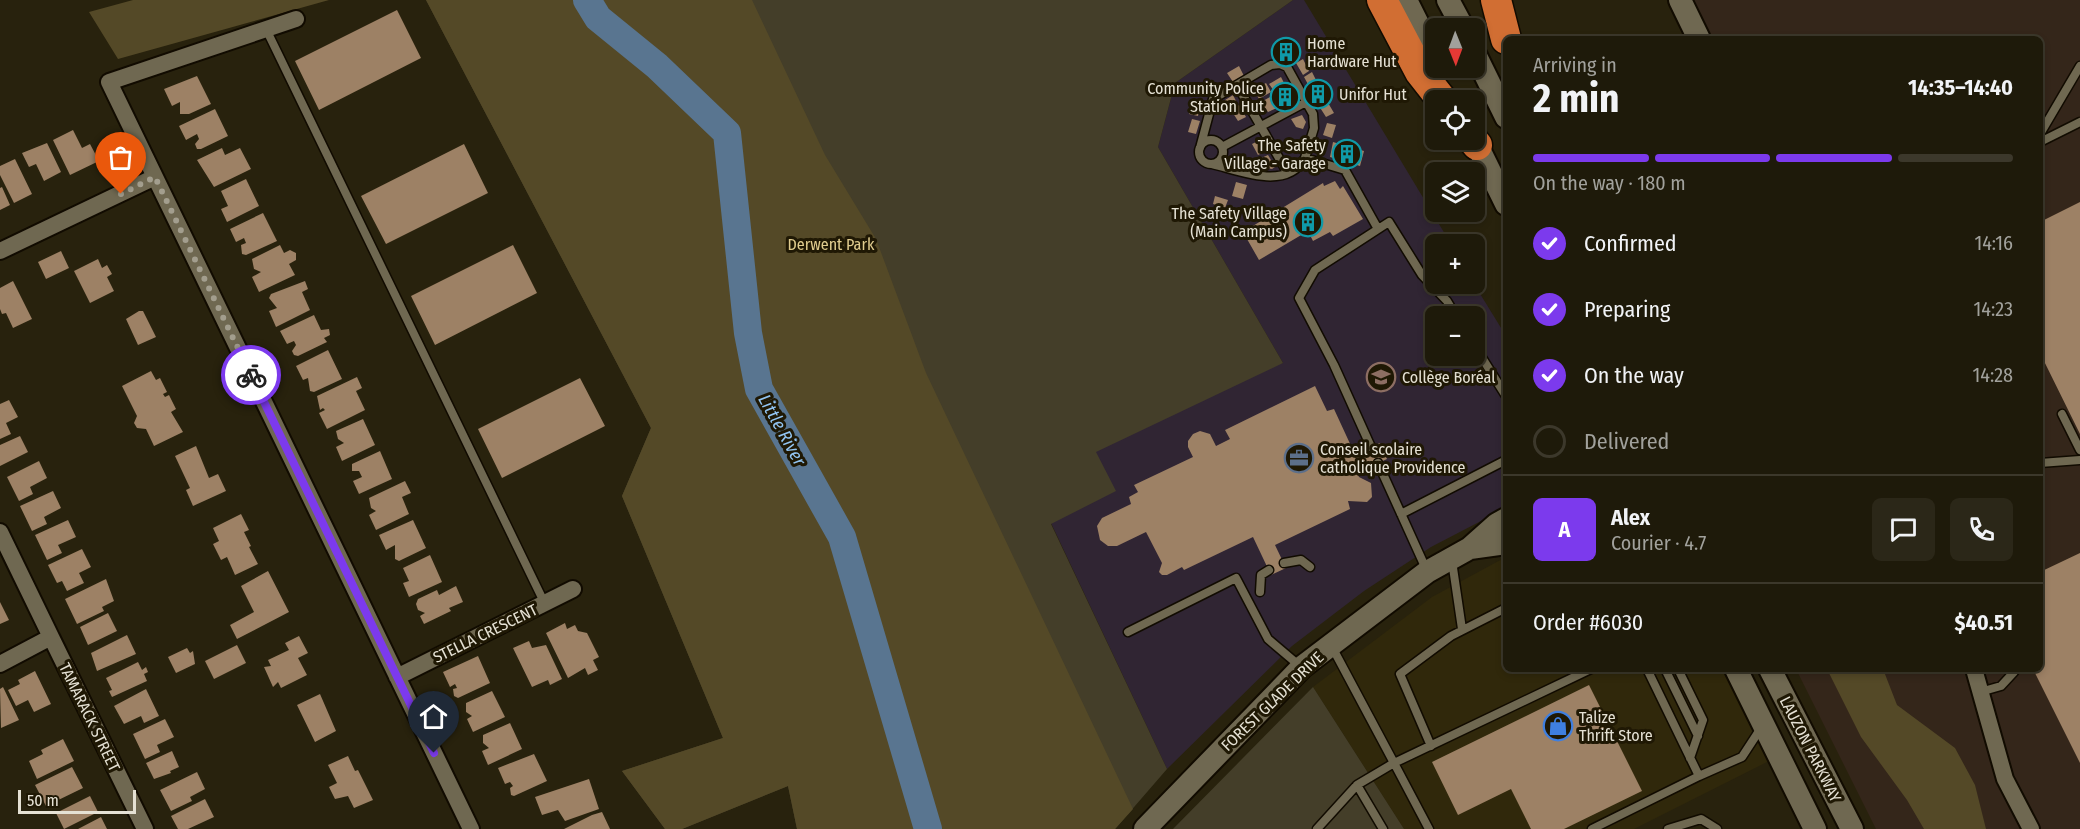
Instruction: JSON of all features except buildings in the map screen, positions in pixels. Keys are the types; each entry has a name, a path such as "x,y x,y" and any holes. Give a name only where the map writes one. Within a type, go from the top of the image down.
{"highway":[{"path":"1382,0 1419,72 1434,90"},
{"path":"1496,0 1505,36"}],"main road":[{"path":"1406,0 1425,38"},
{"path":"1448,0 1458,18"},
{"path":"1680,0 1698,36"},
{"path":"1485,74 1503,111"},
{"path":"1479,150 1503,198"},
{"name":"FOREST GLADE DRIVE","path":"1145,829 1302,667 1427,572 1461,553 1503,521"},
{"name":"FOREST GLADE DRIVE","path":"1461,553 1503,544"},
{"name":"LAUZON PARKWAY","path":"1737,672 1815,829"},
{"name":"LAUZON PARKWAY","path":"1772,672 1852,829"}],"street":[{"path":"296,19 108,82 471,829"},
{"path":"0,251 155,177"},
{"name":"TAMARACK STREET","path":"0,532 145,829"},
{"name":"STELLA CRESCENT","path":"397,677 573,589"},
{"path":"0,664 51,638"},
{"path":"1975,672 2005,779 2031,829"}],"lane":[{"path":"266,29 545,604"},
{"path":"1280,64 1287,67 1306,102 1313,114 1314,129 1305,158 1299,167 1273,178 1212,164 1201,159 1200,148 1213,99 1271,65 1280,64"},
{"path":"2043,129 2080,66"},
{"path":"1237,85 1287,172"},
{"path":"1222,147 1306,102"},
{"path":"2043,140 2080,122"},
{"path":"1200,148 1205,142 1212,140 1222,147"},
{"path":"1212,164 1222,158 1222,147"},
{"path":"1305,158 1345,170 1365,200 1378,229"},
{"path":"1371,447 1334,365 1299,298 1315,270 1389,222 1422,276 1450,306"},
{"path":"1485,363 1503,391"},
{"path":"2062,414 2080,450"},
{"path":"2043,463 2080,460"},
{"path":"1401,514 1503,462"},
{"path":"1378,463 1427,572"},
{"path":"1461,553 1462,629"},
{"path":"1284,563 1300,560 1310,567"},
{"path":"1260,592 1261,575 1269,570"},
{"path":"1128,632 1236,578 1268,639 1302,667"},
{"path":"1431,746 1400,674 1462,629 1503,609"},
{"path":"1330,645 1429,829"},
{"path":"1317,829 1357,785 1394,763 1584,672"},
{"path":"1648,672 1699,776"},
{"path":"1666,672 1698,736"},
{"path":"1679,672 1703,720 1690,758"},
{"path":"1979,692 2001,686 2014,672"},
{"path":"1592,829 1742,757 1763,725"},
{"path":"1357,785 1380,828"},
{"path":"1668,829 1701,819 1717,829"}],"shaded area":[{"name":"Collège Boréal","path":"1293,0 1304,0 1425,201 1425,222 1438,222 1445,234 1425,234 1425,294 1480,294 1503,331 1503,510 1431,547 1364,591 1292,646 1167,769 1051,523 1064,390 1283,363 1158,147 1175,83"},
{"path":"1680,0 2080,0 2080,829 1876,829 1798,672 2043,672 2043,36 1698,36"},
{"path":"1503,559 1503,672 1725,672 1769,761 1634,829 1404,829 1313,687 1432,597"}],"green space":[{"path":"133,0 329,0 118,59 89,12"},
{"name":"Derwent Park","path":"426,0 1293,0 1175,83 1158,147 1283,363 1096,452 1116,491 1051,524 1167,769 1115,829 797,829 788,786 682,829 665,829 622,771 723,738 622,496 651,428"},
{"name":"Derwent Park","path":"426,0 752,0 825,155 876,239 926,373 1133,809 1115,829 797,829 788,786 682,829 665,829 622,771 723,738 622,496 651,428"},
{"path":"1828,672 1884,672 1897,705 1955,748 1975,785 1986,829 1924,829 1907,800 1861,737"},
{"path":"1313,687 1404,829 1173,829"}],"waterway":[{"name":"Little River","path":"587,0 598,18 657,66 727,133 748,333 759,389 842,537 928,829"}],"way so far":[{"path":"121,194 155,177 251,375"}],"place":[{"name":"Home Hardware Hut","path":"1286,52"},
{"name":"Unifor Hut","path":"1318,94"},
{"name":"Community Police Station Hut","path":"1285,97"},
{"name":"The Safety Village - Garage","path":"1347,154"},
{"name":"The Safety Village (Main Campus)","path":"1308,222"},
{"name":"Collège Boréal","path":"1381,377"},
{"name":"Conseil scolaire catholique Providence","path":"1299,458"},
{"name":"Talize Thrift Store","path":"1558,726"}],"route":[{"path":"251,375 434,753"}]}
